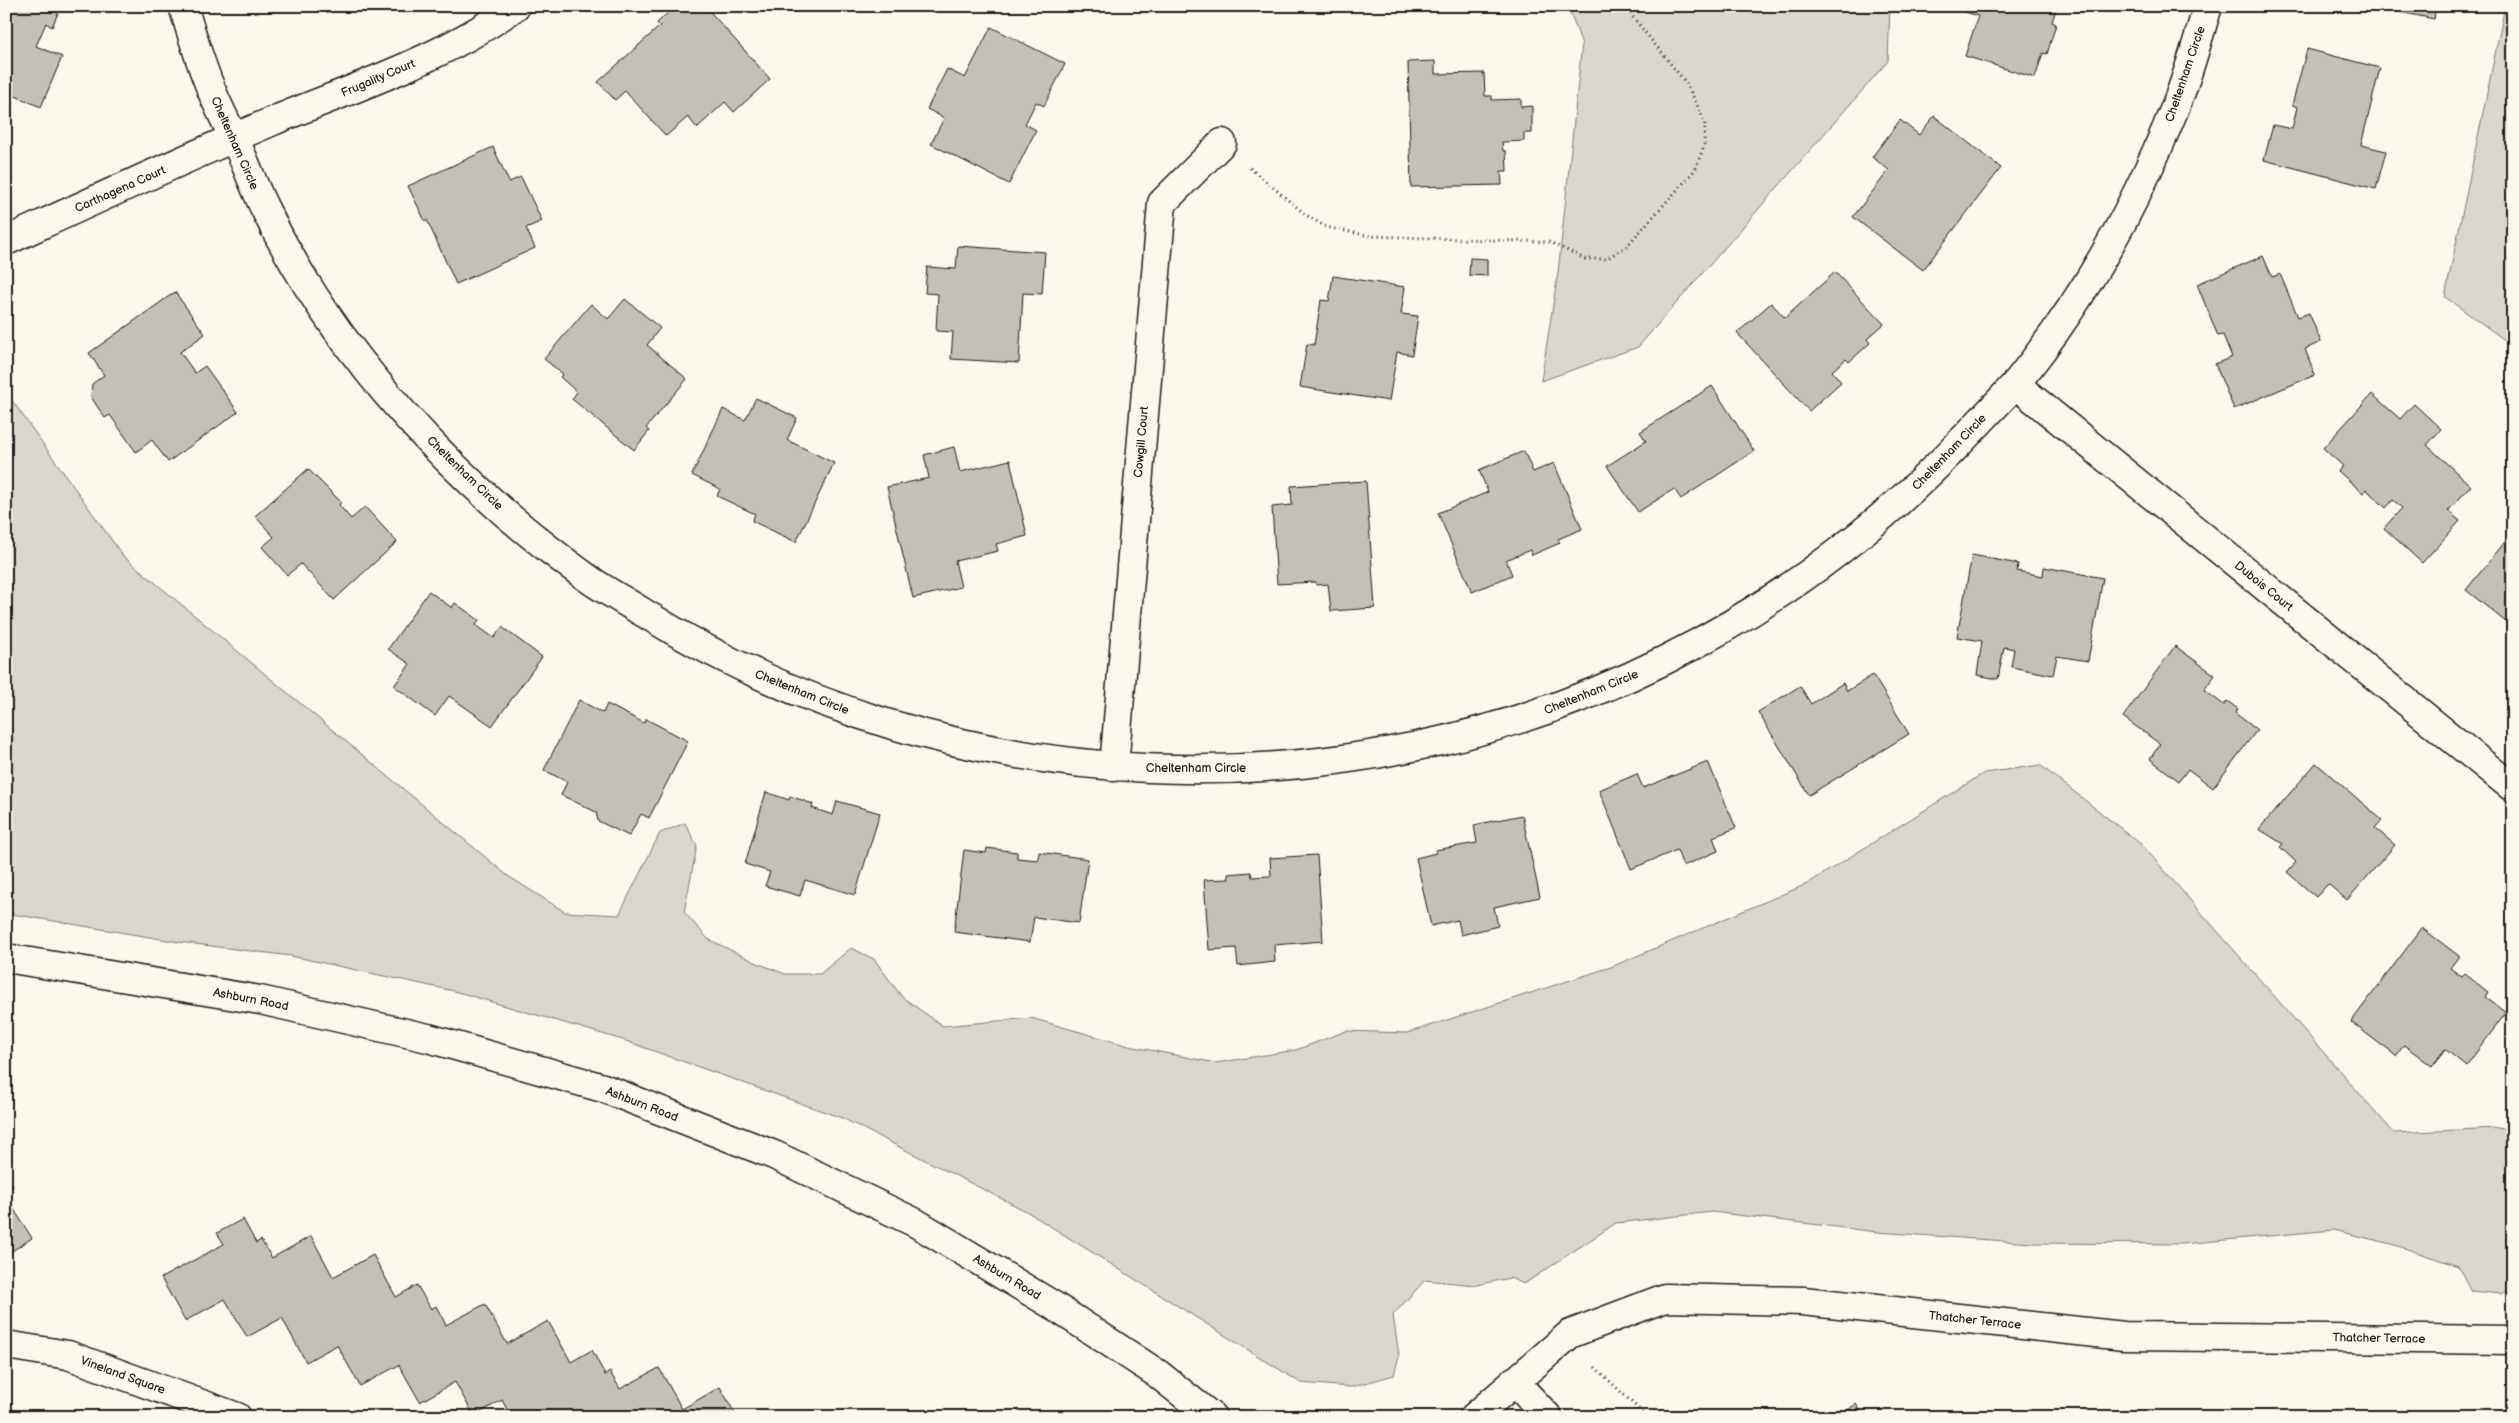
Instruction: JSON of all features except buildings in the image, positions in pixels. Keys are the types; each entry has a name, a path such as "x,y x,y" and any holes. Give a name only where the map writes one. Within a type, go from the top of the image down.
{"street":[{"name":"Cheltenham Circle","path":"183,6 209,85 266,212 303,277 346,340 393,399 443,455 499,507 587,578 684,638 751,672 821,701 892,725 965,744 1040,758 1171,770 1247,769 1360,758 1470,734 1542,712 1613,685 1715,635 1779,596 1841,552 1927,478 2015,384 2060,324 2104,254 2143,181 2176,106 2208,6"},
{"name":"Frugality Court","path":"234,138 430,56 497,20 516,6"},
{"name":"Carthagena Court","path":"6,241 234,138"},
{"name":"Cowgill Court","path":"1114,766 1162,203 1222,143"},
{"name":"Dubois Court","path":"2015,384 2513,788"},
{"name":"Ashburn Road","path":"6,958 260,1000 428,1038 603,1088 774,1156 916,1223 1059,1309 1158,1374 1212,1417"},
{"name":"Thatcher Terrace","path":"1474,1417 1570,1334 1665,1298 1803,1301 2124,1336 2513,1340"},
{"name":"Vineland Square","path":"6,1345 68,1355 237,1417"},
{"path":"1514,1382 1548,1417"}],"path":[{"path":"1222,143 1306,216 1326,227 1369,236 1550,242 1585,259 1606,259 1626,247 1694,170 1704,146 1705,122 1687,84 1624,6"}],"shaded area":[{"path":"1568,6 1890,6 1888,61 1638,347 1541,381 1558,273 1582,44"},
{"path":"2505,6 2513,6 2513,346 2445,297"},
{"path":"6,392 123,556 508,876 565,912 619,915 660,833 685,823 697,846 684,912 708,939 785,974 820,974 851,948 874,959 902,997 943,1026 1031,1018 1129,1046 1216,1063 1296,1050 1346,1031 1407,1033 1611,967 1807,884 1984,773 2040,765 2142,845 2394,1133 2498,1128 2513,1131 2513,1287 2501,1294 2471,1291 2458,1266 2392,1244 2333,1230 2182,1244 2033,1243 1877,1232 1712,1212 1616,1223 1524,1284 1510,1278 1476,1285 1425,1280 1393,1315 1399,1356 1394,1375 1351,1387 1301,1383 1026,1211 842,1118 623,1040 454,991 291,956 179,942 6,913"}]}
